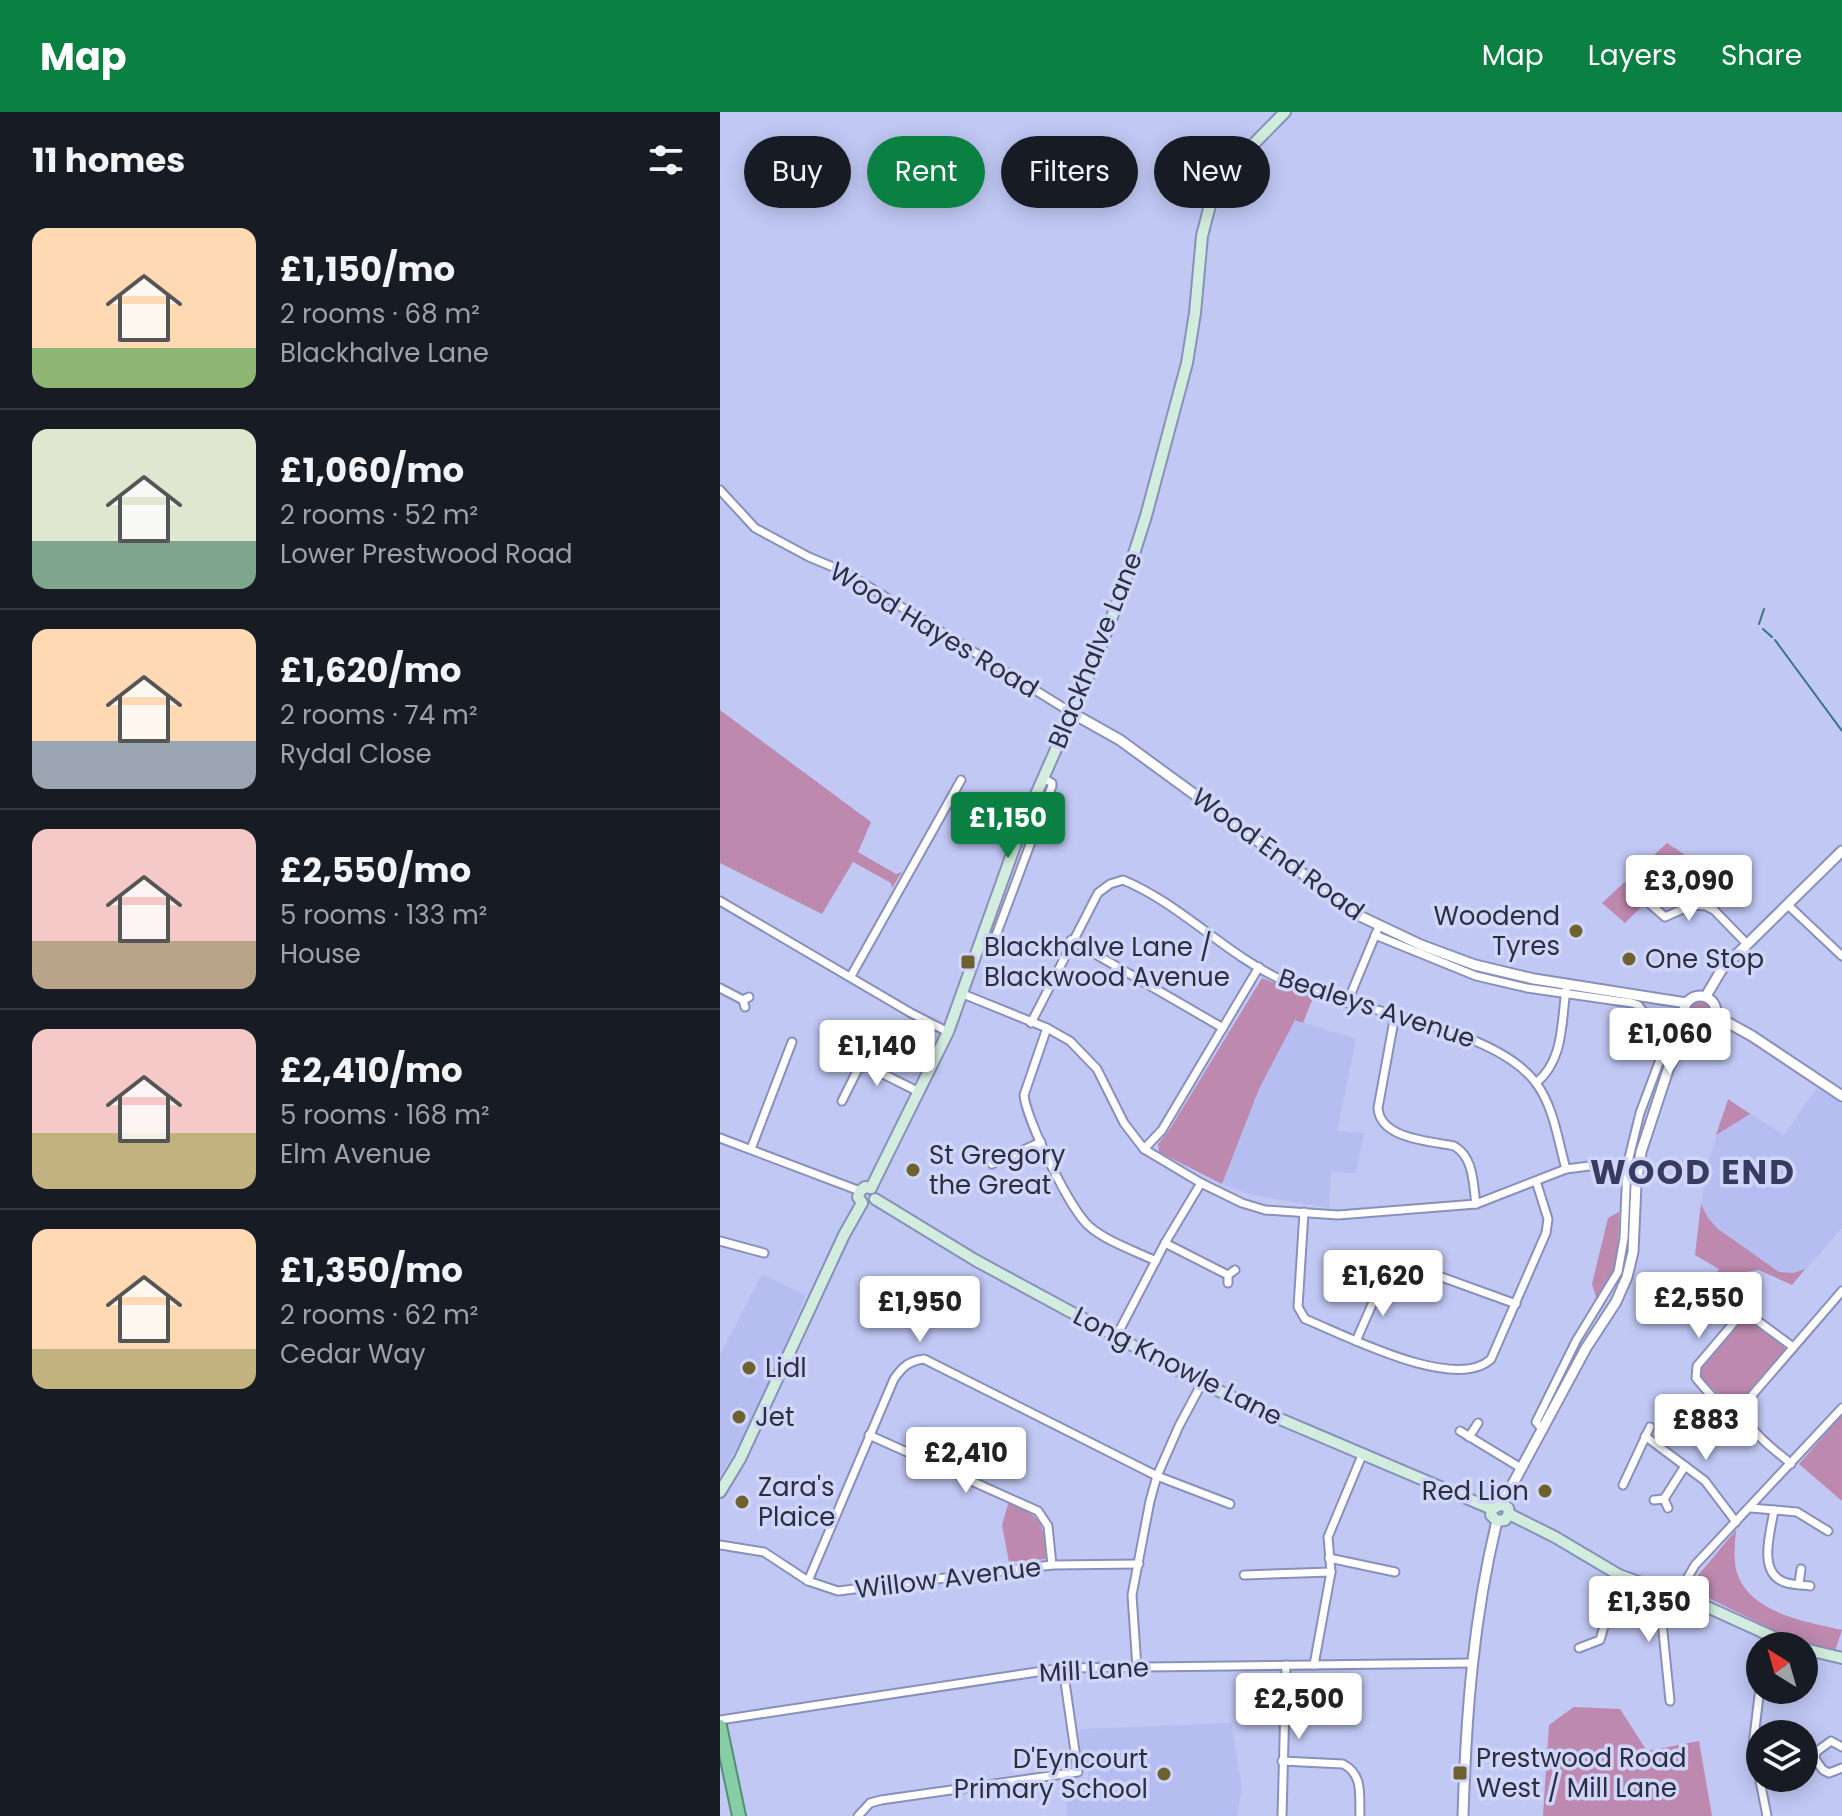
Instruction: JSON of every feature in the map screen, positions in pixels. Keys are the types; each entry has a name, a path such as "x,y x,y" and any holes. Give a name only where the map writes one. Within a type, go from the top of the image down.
{"highway":[{"path":"720,1723 739,1816"}],"main road":[{"name":"Blackhalve Lane","path":"865,1189 948,1032 1017,838 1072,713 1127,574 1169,435 1191,342 1202,236 1211,201 1232,166 1285,112"},
{"path":"865,1189 875,1192 875,1199 869,1204 862,1203 858,1197 865,1189"},
{"name":"Long Knowle Lane","path":"875,1199 975,1260 1202,1383 1266,1413 1497,1506"},
{"path":"720,1492 740,1459 844,1235 862,1203"},
{"path":"1497,1506 1508,1508 1509,1514 1505,1520 1497,1521 1491,1515 1497,1506"},
{"path":"1509,1514 1619,1575 1705,1606 1764,1632"},
{"path":"1818,1652 1841,1656"}],"street":[{"name":"Wood Hayes Road","path":"720,490 755,528 845,572 1072,713"},
{"name":"Wood End Road","path":"1072,713 1120,740 1377,930 1475,965 1566,988 1686,1003"},
{"path":"851,976 961,780"},
{"path":"1706,996 1722,969 1842,851"},
{"name":"Bealeys Avenue","path":"1031,1023 1071,940 1098,893 1110,884 1123,880 1283,981 1491,1047 1536,1083 1551,1113 1566,1169"},
{"path":"720,901 948,1032"},
{"path":"1649,903 1665,917 1692,905 1706,906 1714,910 1747,944"},
{"path":"1789,906 1842,956"},
{"path":"1347,1003 1377,930"},
{"path":"1071,940 1223,1028"},
{"path":"1144,1149 1162,1130 1259,967"},
{"path":"720,988 745,1001"},
{"path":"1497,1506 1543,1430 1586,1348 1616,1302 1627,1277 1635,1238 1632,1167 1640,1113 1659,1063 1660,1046 1638,1005 1566,988 1556,1057 1550,1070 1536,1083"},
{"path":"963,994 1047,1028 1070,1041 1093,1063 1123,1122 1144,1149 1201,1183 1242,1203 1265,1210 1338,1215 1476,1204 1566,1169 1597,1165 1632,1167"},
{"path":"1697,996 1706,996 1714,1003 1716,1016 1706,1027 1691,1025 1684,1015 1686,1003 1697,996"},
{"path":"1395,1015 1378,1108 1380,1119 1391,1131 1454,1146 1463,1152 1470,1169 1476,1204"},
{"path":"1716,1016 1752,1036 1842,1096"},
{"path":"1632,1167 1669,1067 1691,1025"},
{"path":"1047,1028 1024,1095 1024,1105 1041,1142 1077,1214 1091,1228 1156,1261"},
{"path":"751,1149 792,1042"},
{"path":"842,1101 858,1069 867,1066 917,1091"},
{"path":"720,1138 865,1189"},
{"path":"992,1164 1041,1142"},
{"path":"1304,1212 1298,1307 1305,1319 1400,1359 1466,1371 1491,1359 1546,1233 1548,1219 1536,1181"},
{"path":"1116,1337 1165,1243 1201,1183"},
{"path":"720,1241 764,1253"},
{"path":"1165,1243 1230,1276"},
{"path":"1351,1256 1348,1277 1379,1288 1356,1341"},
{"path":"1434,1279 1436,1275 1516,1304"},
{"path":"1791,1464 1750,1426 1746,1412 1748,1400 1842,1291"},
{"path":"1746,1412 1732,1412 1721,1404 1696,1378 1697,1366 1737,1319 1744,1316 1751,1316 1793,1347"},
{"path":"808,1581 900,1369 924,1359 1157,1476 1230,1504"},
{"path":"1137,1668 1132,1595 1157,1476 1202,1383"},
{"path":"1670,1701 1662,1622 1695,1565 1842,1408"},
{"path":"1469,1437 1478,1423"},
{"path":"1623,1486 1650,1427"},
{"path":"1460,1431 1521,1468"},
{"path":"869,1435 1038,1511 1048,1526 1052,1565"},
{"path":"1645,1436 1705,1481 1736,1522"},
{"path":"1314,1665 1331,1572 1328,1537 1363,1453"},
{"path":"1664,1499 1685,1466"},
{"path":"1654,1500 1664,1499"},
{"path":"1664,1499 1668,1508"},
{"path":"1751,1508 1797,1512 1828,1531"},
{"path":"1774,1510 1769,1567 1779,1580 1810,1586"},
{"path":"1817,1523 1823,1513"},
{"path":"1463,1816 1471,1663 1497,1521"},
{"name":"Willow Avenue","path":"720,1545 773,1556 808,1581 838,1591 1052,1565 1139,1564"},
{"path":"1329,1558 1395,1572"},
{"path":"1799,1584 1801,1569"},
{"path":"1244,1575 1331,1572"},
{"path":"1579,1648 1600,1640 1619,1575"},
{"name":"Mill Lane","path":"720,1723 1063,1668 1471,1663"},
{"path":"1282,1816 1286,1665"},
{"path":"858,1816 870,1803 881,1800 1078,1772 1063,1668"},
{"path":"1818,1751 1831,1741 1842,1747"},
{"path":"1282,1761 1343,1764 1349,1767 1359,1779 1360,1816"},
{"path":"1818,1763 1829,1773 1842,1768"},
{"path":"1763,1792 1767,1816"}],"shaded area":[{"path":"720,710 871,822 858,852 896,874 902,872 892,888 891,883 853,862 822,914 720,863"},
{"path":"1667,843 1690,858 1625,923 1602,903"},
{"path":"1262,978 1313,998 1303,1023 1295,1020 1259,1089 1222,1184 1159,1152 1158,1144"},
{"path":"1700,1000 1709,1003 1712,1012 1709,1021 1700,1024 1691,1021 1688,1012 1691,1003"},
{"path":"1295,1020 1356,1039 1337,1131 1364,1133 1356,1173 1331,1172 1329,1208 1251,1195 1222,1184 1259,1089"},
{"path":"1817,1088 1842,1104 1842,1228 1792,1285 1759,1270 1715,1276 1719,1269 1695,1255 1706,1169 1728,1099 1784,1135"},
{"path":"1728,1100 1750,1114 1716,1135"},
{"path":"1701,1204 1718,1229 1779,1272 1794,1273 1805,1269 1792,1285 1759,1270 1715,1276 1719,1269 1695,1255"},
{"path":"1619,1212 1618,1247 1613,1270 1597,1300 1592,1284 1608,1218"},
{"path":"762,1274 806,1295 755,1415 720,1477 720,1355"},
{"path":"1747,1320 1784,1345 1785,1350 1741,1401 1742,1407 1734,1408 1700,1377 1700,1367 1741,1322"},
{"path":"1842,1415 1842,1501 1799,1464"},
{"path":"1009,1501 1039,1522 1046,1559 1009,1562 1002,1525"},
{"path":"1736,1530 1735,1563 1744,1587 1754,1598 1781,1614 1842,1630 1835,1651 1818,1647 1818,1632 1778,1632 1690,1589"},
{"path":"1574,1707 1620,1709 1647,1751 1699,1741 1712,1816 1543,1816 1549,1725"},
{"name":"D'Eyncourt Primary School","path":"1231,1723 1242,1789 1237,1816 1068,1816 1063,1781 1088,1780 1088,1767 1082,1761 1080,1729"}],"waterway":[{"path":"1759,624 1764,609"},
{"path":"1763,629 1772,637"},
{"path":"1775,640 1842,731"}],"place":[{"name":"Woodend Tyres","path":"1576,931"},
{"name":"One Stop","path":"1629,959"},
{"name":"Blackhalve Lane / Blackwood Avenue","path":"968,962"},
{"name":"St Gregory the Great","path":"913,1170"},
{"name":"Lidl","path":"749,1368"},
{"name":"Jet","path":"739,1417"},
{"name":"Red Lion","path":"1545,1491"},
{"name":"Zara's Plaice","path":"742,1502"},
{"name":"Prestwood Road West / Mill Lane","path":"1460,1773"},
{"name":"D'Eyncourt Primary School","path":"1164,1774"}],"district":[{"name":"WOOD END","path":"1693,1172"}]}
